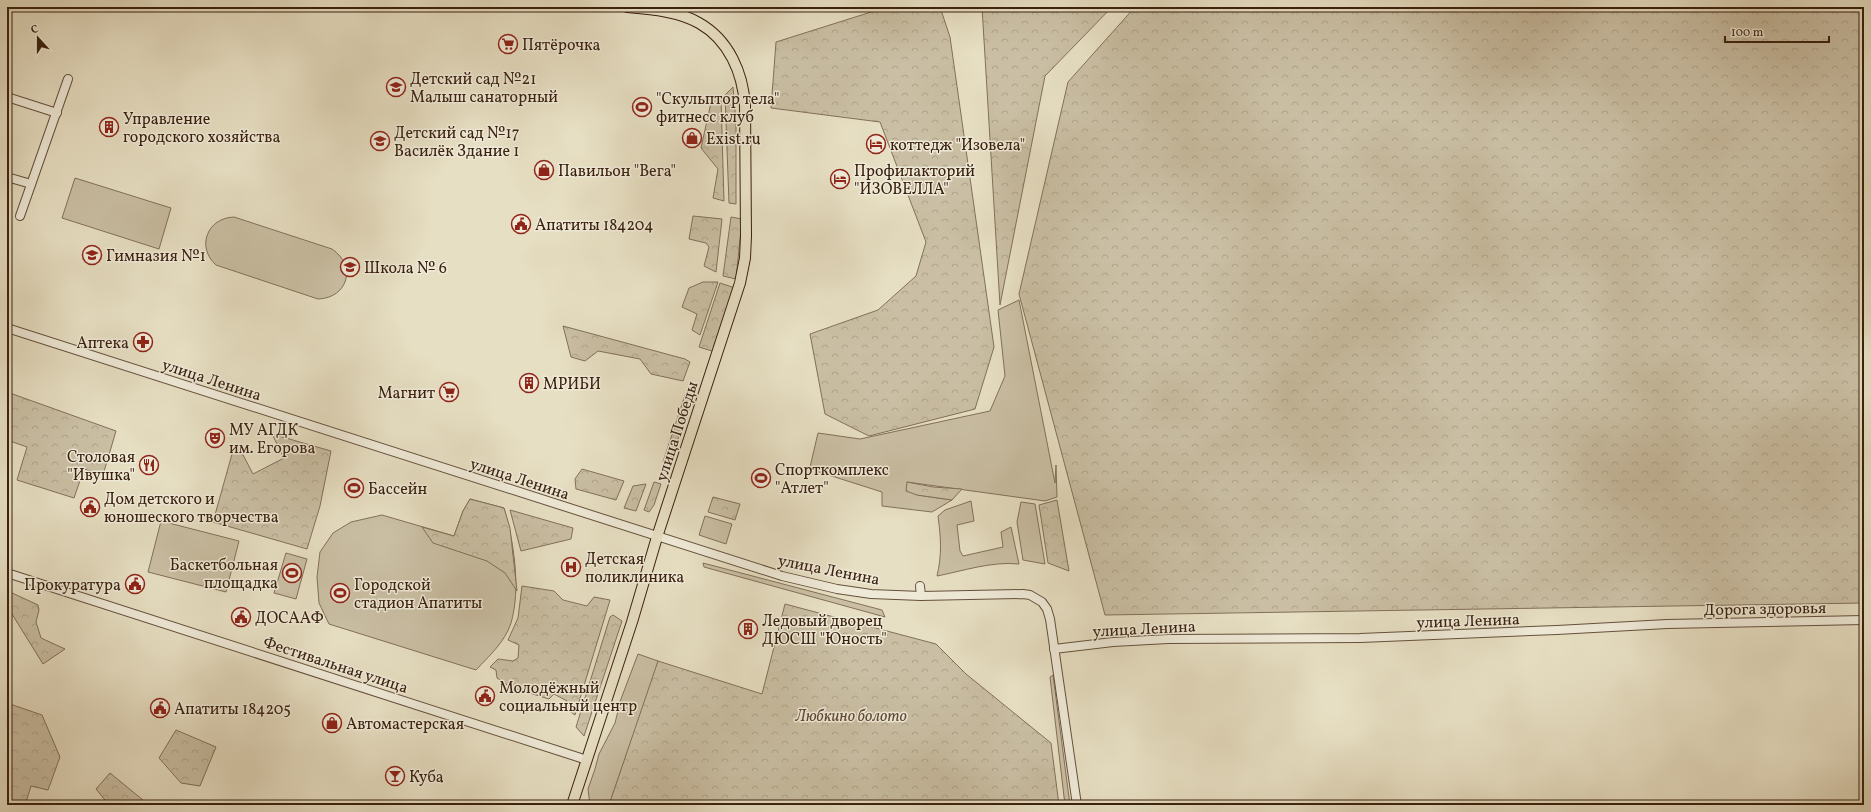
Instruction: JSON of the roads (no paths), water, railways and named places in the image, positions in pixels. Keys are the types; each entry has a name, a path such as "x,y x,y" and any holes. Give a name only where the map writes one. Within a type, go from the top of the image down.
{"main road":[{"name":"улица Победы","path":"572,805 657,537 735,301 745,258 745,106 741,77 733,59 718,39 698,23 677,15 627,7"}],"street":[{"path":"20,216 68,79"},
{"path":"7,96 57,113"},
{"path":"7,177 31,184"},
{"name":"улица Ленина","path":"7,328 782,576 871,594 921,596 1010,593 1030,595 1042,602 1047,609 1054,649 1113,642 1168,639 1360,638 1667,624"},
{"name":"Фестивальная улица","path":"7,573 587,760"},
{"path":"920,586 921,596"},
{"name":"Дорога здоровья","path":"1667,624 1864,620"},
{"path":"1054,649 1076,805"}],"place":[{"name":"Пятёрочка","path":"508,44"},
{"name":"Детский сад №21 Малыш санаторный","path":"396,87"},
{"name":"\"Скульптор тела\" фитнесс клуб","path":"642,107"},
{"name":"Управление городского хозяйства","path":"109,127"},
{"name":"Exist.ru","path":"692,138"},
{"name":"Детский сад №17 Василёк Здание 1","path":"380,141"},
{"name":"коттедж \"Изовела\"","path":"876,144"},
{"name":"Павильон \"Вега\"","path":"544,170"},
{"name":"Профилакторий \"ИЗОВЕЛЛА\"","path":"840,179"},
{"name":"Апатиты 184204","path":"521,224"},
{"name":"Гимназия №1","path":"92,255"},
{"name":"Школа № 6","path":"350,267"},
{"name":"Аптека","path":"143,342"},
{"name":"МРИБИ","path":"529,383"},
{"name":"Магнит","path":"449,392"},
{"name":"МУ АГДК им. Егорова","path":"215,438"},
{"name":"Столовая \"Ивушка\"","path":"149,465"},
{"name":"Спорткомплекс \"Атлет\"","path":"761,478"},
{"name":"Бассейн","path":"354,488"},
{"name":"Дом детского и юношеского творчества","path":"90,507"},
{"name":"Детская поликлиника","path":"571,567"},
{"name":"Баскетбольная площадка","path":"292,573"},
{"name":"Прокуратура","path":"135,584"},
{"name":"Городской стадион Апатиты","path":"340,593"},
{"name":"ДОСААФ","path":"241,617"},
{"name":"Ледовый дворец ДЮСШ \"Юность\"","path":"748,629"},
{"name":"Молодёжный социальный центр","path":"485,696"},
{"name":"Апатиты 184205","path":"160,708"},
{"name":"Автомастерская","path":"332,723"},
{"name":"Куба","path":"395,776"}],"park label":[{"name":"Любкино болото","path":"851,715"}]}
